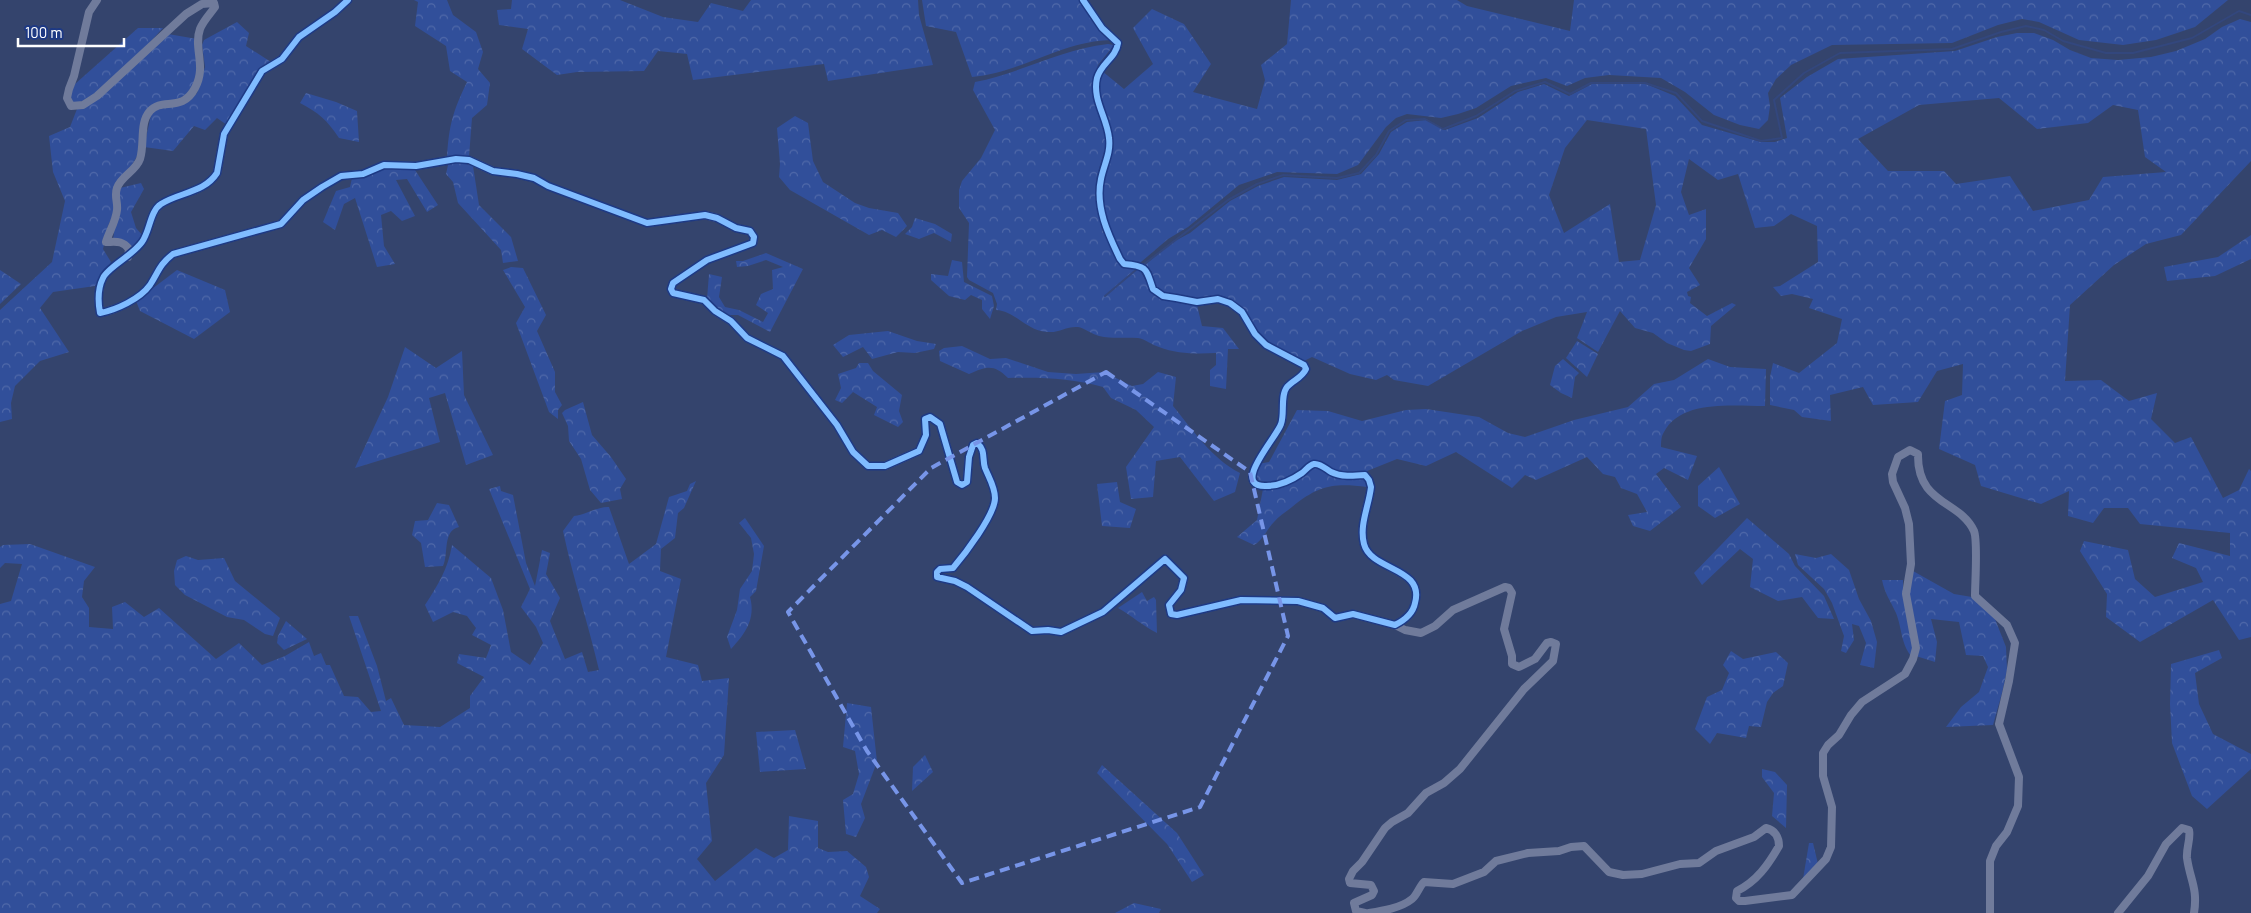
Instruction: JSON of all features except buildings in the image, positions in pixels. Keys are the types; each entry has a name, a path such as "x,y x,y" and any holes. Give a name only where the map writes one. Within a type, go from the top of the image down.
{"street":[{"path":"97,0 89,12 74,76 69,89 67,98 71,106 82,105 97,96 186,14 202,4 214,3 215,7 200,28 198,39 201,69 196,88 189,97 181,102 172,105 157,105 150,110 144,126 140,159 133,171 117,186 115,197 117,213 106,242 118,241 125,244 129,249 128,257"},
{"path":"348,0 335,12 299,37 282,59 262,71 224,134 217,173 214,178 203,187 155,209 147,234 128,257 108,270 102,279 99,298 100,313 110,311 136,298 149,286 161,263 173,254 281,224 312,193 341,176 363,174 384,165 416,166 456,159 469,160 493,171 534,178 548,186 647,223 705,216 717,218 736,228 750,231 754,237 752,243 723,252 707,260 673,283 672,293 704,300 715,312 731,321 748,338 784,356 837,425 860,460 868,466 885,466 919,451 926,435 925,419 930,417 940,424 957,482 962,485 968,482 969,457 973,445 977,443 983,450 984,467 994,490 994,506 975,540 953,568 940,569 937,572 937,577 955,581 968,588 1032,631 1048,630 1061,632 1089,620 1112,605 1131,586 1165,559 1184,578 1181,590 1169,605 1171,614 1177,615 1241,600 1288,601 1323,608 1335,618 1353,614 1362,615 1405,630 1421,633 1435,626 1453,610 1501,588 1508,588 1512,593 1504,629 1512,664 1519,667 1535,659 1547,643 1551,642 1556,644 1556,654 1553,661 1511,703 1460,769 1444,783 1426,793 1408,813 1392,822 1353,871 1348,880 1350,883 1371,885 1374,892 1372,896 1354,903 1356,910 1365,913"},
{"path":"1083,0 1102,28 1118,43 1117,52 1102,66 1096,89 1098,102 1109,135 1110,147 1100,187 1102,215 1120,259 1124,264 1140,265 1146,269 1150,274 1153,289 1162,296 1197,302 1218,299 1230,303 1242,312 1255,334 1266,344 1304,365 1306,369 1304,375 1287,386 1282,423 1256,463 1252,471 1253,480 1258,484 1266,486 1276,484 1294,478 1314,464 1319,464 1341,475 1365,475 1371,487 1363,528 1364,545 1378,560 1412,581 1417,590 1414,609 1409,616 1395,625"},
{"path":"1369,913 1386,910 1412,899 1424,882 1453,884 1484,872 1496,861 1528,853 1559,851 1580,845 1584,846 1609,872 1623,875 1642,874 1680,864 1700,863 1716,851 1754,837 1766,828 1771,829 1775,833 1779,846 1758,876 1737,891 1736,898 1746,901 1792,896 1826,859 1831,847 1832,807 1823,776 1823,753 1828,745 1839,735 1851,715 1862,702 1905,674 1914,659 1915,637 1909,618 1906,594 1911,564 1909,524 1905,508 1893,482 1892,474 1898,457 1910,450 1918,454 1919,473 1928,490 1962,518 1974,532 1975,596 2006,626 2015,643 1999,724 2019,777 2018,806 2007,832 1996,846 1990,861 1990,913"},
{"path":"2118,913 2148,876 2166,844 2182,828 2189,830 2190,835 2187,858 2196,892 2194,913"}],"highlighted area":[{"path":"1106,372 1250,472 1288,636 1200,807 962,883 867,751 788,612 931,468"}],"green space":[{"path":"414,0 447,0 453,15 476,32 483,52 478,69 490,83 487,105 472,118 469,157 447,157 452,118 467,82 450,71 446,46 415,26 418,2"},
{"path":"512,0 620,0 663,17 698,22 711,3 743,11 751,0 918,0 919,15 933,65 828,81 824,64 693,80 687,54 658,51 644,71 577,72 557,75 522,49 528,29 499,25 497,10 511,9"},
{"path":"922,0 1079,0 1113,40 1077,45 1008,70 972,77 956,32 926,26"},
{"path":"1291,0 1457,0 1467,6 1570,31 1574,0 2228,0 2195,27 2156,40 2123,45 2079,40 2039,22 2022,19 1998,25 1952,43 1832,45 1791,65 1776,79 1768,93 1770,106 1768,120 1759,129 1740,125 1714,115 1685,92 1661,78 1609,75 1585,78 1567,86 1546,78 1511,86 1476,108 1458,114 1441,118 1407,114 1396,118 1386,127 1358,165 1337,174 1277,172 1239,185 1188,227 1168,239 1141,262 1126,262 1122,258 1110,231 1102,203 1103,184 1111,156 1113,136 1099,90 1102,71 1124,89 1153,64 1133,28 1152,9 1184,24 1211,64 1193,92 1257,109 1265,80 1261,65 1287,44"},
{"path":"2240,19 2251,22 2251,161 2181,235 2146,244 2114,265 2070,305 2065,381 2101,380 2129,401 2157,393 2151,419 2175,443 2191,437 2223,498 2239,490 2249,469 2251,471 2251,637 2239,640 2213,600 2140,642 2106,617 2107,594 2080,551 2084,541 2128,550 2135,579 2155,597 2203,582 2196,568 2172,558 2179,543 2230,556 2230,533 2140,524 2128,508 2104,508 2093,523 2068,516 2069,491 2041,504 1981,486 1975,465 1939,449 1945,401 1962,395 1963,364 1937,371 1918,402 1873,405 1863,387 1830,395 1831,421 1802,417 1794,410 1770,405 1770,377 1773,363 1799,373 1837,343 1842,319 1809,308 1813,299 1792,294 1781,296 1773,287 1780,286 1818,262 1817,226 1791,214 1774,226 1755,228 1738,174 1718,180 1689,159 1681,192 1689,215 1706,209 1706,239 1689,268 1700,285 1687,292 1688,296 1691,297 1690,303 1707,316 1732,303 1736,305 1711,326 1710,344 1691,351 1667,343 1653,333 1635,328 1620,311 1598,352 1577,338 1587,312 1556,317 1522,331 1428,386 1394,380 1387,375 1376,380 1350,374 1312,357 1304,361 1266,341 1229,301 1189,299 1160,292 1153,284 1152,272 1145,265 1171,243 1190,233 1230,201 1258,186 1284,177 1337,180 1361,174 1379,154 1391,132 1407,122 1426,120 1445,130 1478,118 1518,92 1544,84 1569,96 1592,84 1646,84 1675,96 1702,125 1761,142 1775,142 1787,138 1780,98 1807,77 1838,59 1955,51 1997,37 2017,33 2034,33 2091,58 2118,60 2151,57 2176,51 2205,39 2222,27","holes":["1999,98 2037,129 2088,123 2113,105 2138,110 2145,157 2166,172 2103,177 2089,200 2033,211 2010,176 1956,184 1944,171 1888,171 1858,139 1919,105","1587,120 1646,129 1656,205 1640,260 1619,262 1610,204 1564,233 1549,195 1565,148"]},
{"path":"237,22 249,33 246,46 271,62 227,125 217,118 205,130 194,126 173,151 144,147 151,115 156,109 188,102 197,93 205,67 202,45 204,40"},
{"path":"138,28 163,28 108,84 84,101 73,104 70,94 75,84"},
{"path":"168,34 197,39 199,56 197,80 193,88 177,100 149,109 143,138 137,155 128,170 120,178 117,206 108,226 103,249 111,262 95,286 53,292 40,308 69,352 40,361 15,386 11,403 12,419 0,422 0,310 52,262 65,201 53,172 49,136 70,127 77,109"},
{"path":"1108,44 1114,45 1098,65 1092,85 1107,142 1097,176 1095,196 1103,232 1110,242 1116,260 1122,267 1140,270 1153,294 1164,300 1197,305 1202,326 1223,328 1239,349 1228,349 1226,389 1210,386 1210,370 1216,365 1216,353 1173,351 1141,339 1099,336 1078,327 1052,332 1041,331 1008,313 996,310 997,304 993,293 969,280 967,277 969,223 959,208 959,190 962,181 981,158 995,130 973,90 975,82 1009,73 1074,51"},
{"path":"306,93 357,111 359,142 339,138 322,117 300,103"},
{"path":"795,116 808,123 813,161 823,182 855,203 869,208 898,213 907,226 896,237 882,230 869,235 790,190 779,177 780,164 777,128"},
{"path":"460,162 473,166 479,205 511,237 518,261 503,263 501,250 458,203 453,182 446,174 448,165"},
{"path":"385,167 415,170 438,205 427,212 407,179 396,180 415,216 402,221 391,211 381,215 384,246 395,264 377,267 355,198 344,204 335,230 323,222 336,191 350,187 352,178"},
{"path":"141,183 144,189 131,212 136,228 143,236 135,248 113,240 120,188"},
{"path":"915,218 935,224 952,234 951,242 934,233 919,239 905,234 912,227"},
{"path":"2251,235 2251,259 2215,276 2167,281 2164,267 2218,257"},
{"path":"766,253 803,269 770,332 738,315 728,315 716,310 707,299 709,274 722,277 719,297 725,307 739,310 763,322 768,313 756,305 761,294 773,289 772,270 783,267 766,260 748,266 737,267 736,261 743,261"},
{"path":"952,260 962,262 964,282 992,296 994,306 990,319 982,309 982,300 971,295 965,300 949,296 931,280 931,274 948,276"},
{"path":"511,267 523,268 546,315 537,331 555,372 555,392 562,405 558,410 558,419 549,412 516,323 525,307 503,270"},
{"path":"0,270 21,284 0,304"},
{"path":"177,270 225,290 230,312 194,339 140,311 136,301"},
{"path":"888,331 917,341 936,344 934,349 915,353 898,352 872,359 863,347 843,357 833,345 849,335"},
{"path":"1577,341 1598,354 1587,377 1566,358"},
{"path":"962,346 990,359 1006,358 1048,372 1076,374 1104,372 1132,386 1143,384 1158,372 1176,377 1173,406 1212,452 1240,473 1235,492 1214,501 1180,457 1156,461 1153,497 1131,499 1126,467 1154,427 1136,410 1111,398 1103,387 1091,384 1056,379 1008,378 994,368 981,369 969,374 940,361 939,351 944,348"},
{"path":"405,347 436,368 462,351 464,395 493,455 466,465 445,393 429,398 440,442 355,468 388,397"},
{"path":"1563,359 1579,373 1575,377 1572,398 1550,385 1555,366"},
{"path":"1708,359 1730,367 1766,369 1765,406 1724,406 1695,409 1672,421 1663,434 1661,447 1697,456 1688,480 1664,468 1656,474 1681,507 1650,531 1633,526 1628,515 1647,512 1637,494 1621,488 1615,477 1603,474 1587,457 1536,480 1525,475 1512,488 1456,452 1426,466 1397,459 1367,471 1356,473 1336,470 1323,463 1291,477 1273,482 1258,480 1256,473 1258,464 1269,462 1297,410 1328,411 1362,421 1406,410 1426,409 1479,417 1508,433 1525,437 1574,420 1628,407 1654,384 1674,380"},
{"path":"859,363 868,363 873,371 902,395 899,411 903,422 898,427 874,415 877,407 853,392 842,403 835,400 841,388 838,374 856,368"},
{"path":"583,402 592,435 611,457 626,479 620,489 622,499 601,503 590,490 581,459 569,441 568,426 562,413"},
{"path":"1315,467 1364,478 1367,487 1345,485 1319,490 1310,494 1278,518 1254,545 1237,537 1257,520 1263,489"},
{"path":"1719,467 1740,504 1715,518 1698,506 1698,486"},
{"path":"696,481 684,508 678,513 675,538 661,549 660,571 681,579 666,657 698,665 702,681 729,678 724,755 706,783 712,841 697,859 715,881 756,848 774,858 788,850 789,816 818,821 818,848 828,852 847,851 866,867 869,877 860,896 880,909 877,913 0,913 0,604 11,601 22,564 5,563 0,568 0,547 3,545 30,544 95,567 84,581 82,597 89,608 89,627 113,629 112,607 125,602 144,617 159,608 216,659 239,643 262,665 285,656 309,642 314,656 321,653 326,665 330,665 344,696 358,697 371,712 381,711 349,616 358,616 377,666 386,701 391,698 404,725 440,727 470,708 470,696 484,677 457,663 459,654 486,658 491,645 472,635 476,628 467,616 453,612 433,622 425,605 442,576 452,545 491,578 503,610 511,652 530,665 543,643 536,627 521,607 530,589 489,489 500,486 501,491 513,495 526,563 535,586 542,550 550,553 546,574 560,598 550,621 565,659 582,652 588,672 599,670 563,531 574,516 609,507 629,564 656,544 669,497 687,491 690,484"},
{"path":"1117,482 1120,502 1136,509 1130,528 1102,526 1097,484"},
{"path":"437,503 449,505 459,527 450,533 443,566 425,567 421,543 412,535 415,521 428,520"},
{"path":"745,518 764,546 756,591 750,597 752,612 748,626 741,638 731,649 727,637 737,610 740,589 752,571 754,554 751,538 739,523"},
{"path":"1747,518 1789,554 1795,566 1824,596 1834,619 1818,618 1802,597 1778,601 1750,587 1753,559 1740,549 1702,585 1694,573"},
{"path":"1795,554 1816,558 1831,554 1849,570 1859,599 1871,621 1877,642 1874,668 1860,665 1866,643 1859,626 1852,624 1854,640 1846,653 1841,651 1844,636 1832,603 1824,589 1798,565"},
{"path":"186,556 198,560 224,558 235,581 280,618 273,636 265,634 244,620 227,617 185,595 175,585 174,571 177,560"},
{"path":"1913,571 1954,594 1972,597 1995,619 2006,647 2007,670 1993,725 1946,727 1961,707 1979,692 1988,667 1983,656 1966,655 1959,622 1931,619 1937,642 1935,662 1916,656 1908,598"},
{"path":"1882,580 1903,580 1903,593 1913,637 1912,657 1904,642 1896,613"},
{"path":"1142,592 1147,601 1154,597 1156,600 1157,633 1118,608"},
{"path":"286,621 307,639 284,650 277,643 278,636"},
{"path":"2219,650 2222,658 2195,673 2199,704 2213,734 2251,754 2251,769 2207,809 2192,796 2172,743 2170,704 2171,664"},
{"path":"1731,651 1743,659 1776,652 1788,663 1783,686 1773,693 1767,702 1761,727 1749,726 1746,738 1717,733 1710,744 1695,729 1707,697 1722,690 1729,673 1723,665"},
{"path":"847,703 871,707 877,762 861,804 865,818 856,837 846,834 843,800 853,794 859,774 855,751 843,747"},
{"path":"795,730 806,769 760,772 756,732"},
{"path":"925,755 933,772 912,791 913,767"},
{"path":"1102,765 1177,833 1204,875 1192,882 1167,844 1097,773"},
{"path":"1762,769 1775,772 1787,785 1786,828 1772,816 1774,793 1762,777"},
{"path":"1809,843 1813,843 1818,864 1803,879"},
{"path":"1134,903 1161,909 1159,913 1115,913"}],"waterway":[{"path":"1143,265 1228,200 1257,184 1283,175 1337,178 1359,173 1376,155 1389,131 1406,120 1425,119 1443,129 1476,116 1515,91 1545,82 1570,94 1591,83 1645,83 1676,93 1702,121 1761,141 1782,138 1774,100 1804,73 1840,53 1952,49 2001,32 2026,26 2044,30 2063,41 2106,53 2133,53 2192,38 2239,11 2251,15"},
{"path":"1105,296 1137,269"}],"cycle path":[{"path":"348,0 335,12 299,37 282,59 262,71 224,134 217,173 205,185 168,200 157,207 142,242 103,278 99,295 100,313 120,307 140,295 150,285 162,265 173,254 281,224 303,200 341,176 363,174 384,165 416,166 456,159 469,160 493,171 534,178 548,186 647,223 705,215 717,218 736,228 750,231 754,237 753,243 707,260 673,283 671,289 673,293 704,300 715,311 731,321 747,338 783,356 837,425 853,452 868,466 885,466 919,451 926,435 925,419 930,417 940,424 957,482 962,485 967,482 969,457 973,445 977,443 980,446 983,452 985,468 994,490 994,505 985,524 958,562 953,568 940,569 937,572 937,577 955,581 967,587 1032,631 1048,630 1061,632 1103,612 1165,559 1184,578 1181,590 1169,605 1171,614 1177,615 1241,600 1298,601 1323,608 1335,618 1353,614 1395,625 1405,619 1412,610 1416,591 1412,582 1376,560 1364,544 1363,523 1371,487 1365,475 1339,475 1321,465 1314,464 1294,478 1275,485 1256,484 1253,479 1258,460 1281,424 1285,391 1304,372 1306,369 1304,365 1266,345 1255,334 1242,312 1230,303 1218,299 1197,302 1163,296 1153,289 1145,270 1138,266 1124,264 1120,259 1107,230 1101,210 1101,179 1109,143 1108,130 1096,94 1099,73 1114,53 1118,43 1102,28 1083,0"}]}
